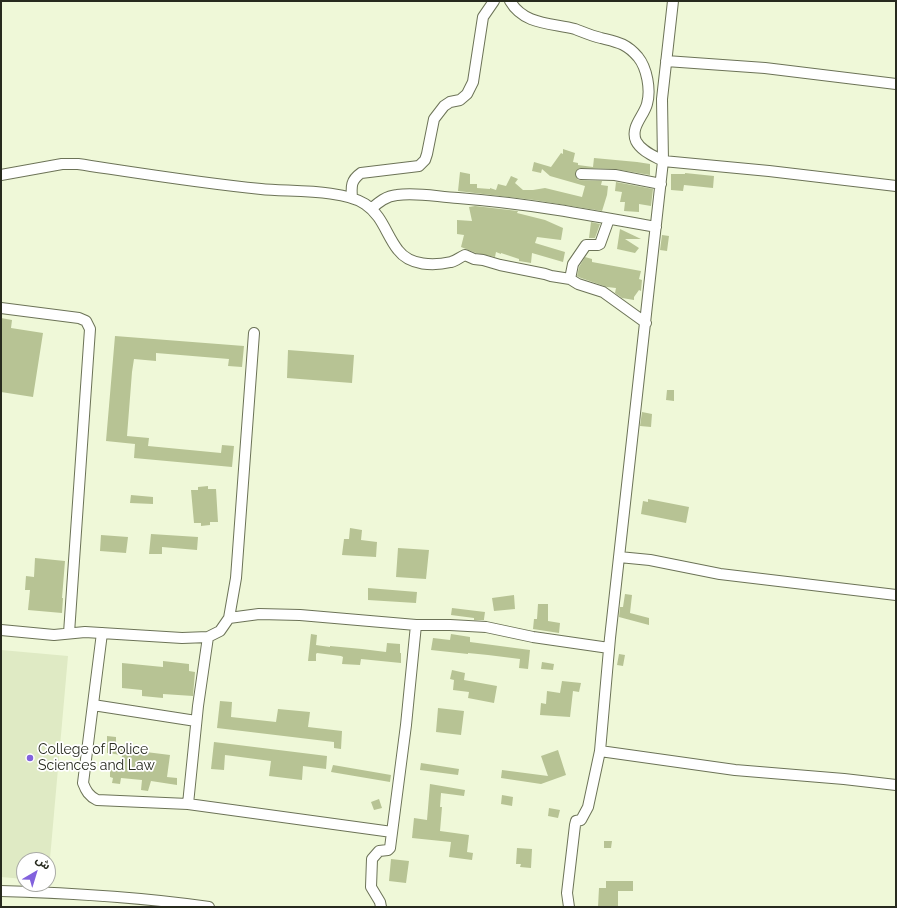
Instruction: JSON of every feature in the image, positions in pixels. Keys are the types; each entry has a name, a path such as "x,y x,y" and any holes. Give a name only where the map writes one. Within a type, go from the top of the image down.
{"street":[{"path":"352,198 351,186 354,178 361,173 415,167 422,164 425,160 434,119 437,114 450,102 460,100 464,97 473,82 483,17 494,1"},
{"path":"510,1 516,10 535,21 574,29 600,38 616,41 632,51 642,63 647,81 648,94 647,104 635,130 635,137 637,142 642,147 663,161 769,171 896,186"},
{"path":"569,907 567,893 575,825 576,821 581,820 586,810 600,751 609,648 661,184 663,161 662,99 673,1"},
{"path":"666,61 765,68 896,84"},
{"path":"1,175 62,164 78,164 261,189 335,194 352,198 371,209 384,226 398,251 406,257 421,264 434,265 453,262 465,255 474,259 500,265 570,279 578,284 603,292 646,323"},
{"path":"581,174 615,175 661,184"},
{"path":"371,209 382,199 388,197 398,195 416,195 470,199 550,208 656,227"},
{"path":"570,279 573,264 586,245 598,246 600,244 609,219"},
{"path":"1,308 79,318 86,321 90,329 69,633"},
{"path":"1,630 54,635 85,632 182,638 208,637 220,631 229,618 236,578 254,333"},
{"path":"619,557 650,560 720,574 896,595"},
{"path":"229,618 259,614 300,615 416,625 486,627 533,637 609,648"},
{"path":"381,907 380,902 371,887 372,859 379,851 388,850 390,848 406,725 416,625"},
{"path":"102,633 83,783 89,796 97,800 188,804 392,832"},
{"path":"188,804 196,721 208,637"},
{"path":"93,705 196,721"},
{"path":"600,751 735,770 896,785"},
{"path":"1,891 68,893 158,900 209,907"}],"shaded area":[{"name":"College of Police Sciences and Law","path":"1,650 68,656 51,852 16,852 16,878 1,877"}],"building":[{"path":"563,149 575,153 573,162 578,163 578,165 593,167 594,158 637,162 650,164 650,175 615,169 578,169 575,174 578,180 602,181 601,185 608,186 602,211 534,200 458,191 460,172 470,174 470,184 477,184 477,188 490,188 496,190 498,184 506,186 511,176 518,179 515,183 523,190 545,188 582,197 585,186 550,176 542,169 541,173 532,171 534,162 551,167 561,153 563,154"},
{"path":"685,173 714,176 713,188 684,185 683,191 671,190 671,174"},
{"path":"616,182 653,189 651,206 639,204 639,212 624,211 625,202 620,202 622,192 615,191"},
{"path":"475,206 518,211 517,213 545,220 563,228 561,240 537,237 535,243 565,252 563,262 532,253 531,263 519,261 519,259 501,253 496,252 495,257 476,253 461,247 464,235 457,234 457,220 472,221 469,207"},
{"path":"591,222 600,224 595,238 589,238"},
{"path":"620,229 641,239 625,239 639,248 635,253 617,249"},
{"path":"662,235 669,236 667,251 660,250"},
{"path":"585,257 592,259 592,262 641,271 639,279 642,280 641,291 639,290 634,297 634,300 622,298 615,293 616,288 607,287 577,276 579,267"},
{"path":"1,318 12,320 11,328 43,333 33,397 1,392"},
{"path":"115,336 244,346 242,367 228,366 229,359 156,353 156,361 134,359 132,372 127,436 149,438 148,446 221,453 222,445 234,446 232,467 134,458 135,444 106,441"},
{"path":"288,350 354,355 352,383 287,378"},
{"path":"667,390 674,390 674,401 666,400"},
{"path":"642,412 652,414 651,427 640,426"},
{"path":"208,486 208,489 216,489 218,522 210,522 210,525 201,526 201,523 194,523 191,490 198,490 198,487"},
{"path":"131,495 153,497 153,504 130,503"},
{"path":"648,499 689,507 686,523 641,514 643,501 648,502"},
{"path":"350,528 362,530 361,540 377,542 376,557 342,555 344,539 349,539"},
{"path":"151,534 198,537 197,550 162,547 162,554 149,554"},
{"path":"101,535 128,537 126,553 100,551"},
{"path":"398,548 429,550 426,579 396,577"},
{"path":"35,558 65,561 62,613 28,610 30,590 25,590 26,576 34,577"},
{"path":"368,588 417,592 416,603 368,600"},
{"path":"625,594 632,595 630,613 649,618 649,625 619,617 620,607 623,607"},
{"path":"514,595 515,609 494,611 492,598"},
{"path":"538,604 548,604 548,621 560,623 559,633 533,629 534,619 537,619"},
{"path":"452,608 485,612 484,620 474,620 474,618 451,615"},
{"path":"311,634 317,635 316,645 330,647 386,652 387,643 400,644 401,663 361,659 360,665 342,664 343,657 341,656 317,653 316,661 308,661"},
{"path":"451,634 470,637 470,642 530,650 528,669 519,668 520,659 431,650 433,638 450,640"},
{"path":"619,654 625,655 623,666 617,665"},
{"path":"163,661 189,664 189,671 195,672 193,696 163,694 163,698 142,696 142,690 122,688 122,663 163,667"},
{"path":"542,662 554,664 553,670 541,669"},
{"path":"452,670 465,673 464,680 497,686 494,703 468,698 469,692 453,690 454,680 450,679"},
{"path":"562,681 581,683 579,692 573,691 570,717 540,715 541,703 546,704 547,691 560,693"},
{"path":"220,701 232,702 231,717 276,722 278,709 310,712 308,727 342,731 341,749 334,748 334,742 217,728"},
{"path":"438,708 464,711 461,735 436,732"},
{"path":"107,736 116,737 116,748 138,751 138,746 146,746 146,752 170,755 167,777 177,778 177,785 151,781 148,791 141,790 142,780 121,778 120,784 112,783 113,778 110,777 110,770 120,771 122,755 107,753"},
{"path":"214,742 327,756 326,769 303,766 302,780 269,776 271,761 225,755 224,770 211,769"},
{"path":"558,750 566,775 541,784 501,778 502,770 548,776 541,756"},
{"path":"421,763 459,769 458,775 420,770"},
{"path":"333,765 391,775 390,782 331,772"},
{"path":"430,784 465,790 464,796 441,793 440,807 442,807 440,831 469,835 467,852 473,853 472,860 449,857 451,842 412,838 414,818 427,820"},
{"path":"502,795 513,797 512,806 501,804"},
{"path":"379,799 382,808 374,810 371,802"},
{"path":"549,808 560,810 558,818 548,816"},
{"path":"604,841 612,841 611,848 604,848"},
{"path":"517,848 532,849 531,868 520,867 521,864 516,864"},
{"path":"391,859 409,861 406,883 389,881"},
{"path":"606,881 633,881 633,891 618,891 618,907 598,907 599,888 606,888"}],"place":[{"name":"College of Police Sciences and Law","path":"30,758"}]}
